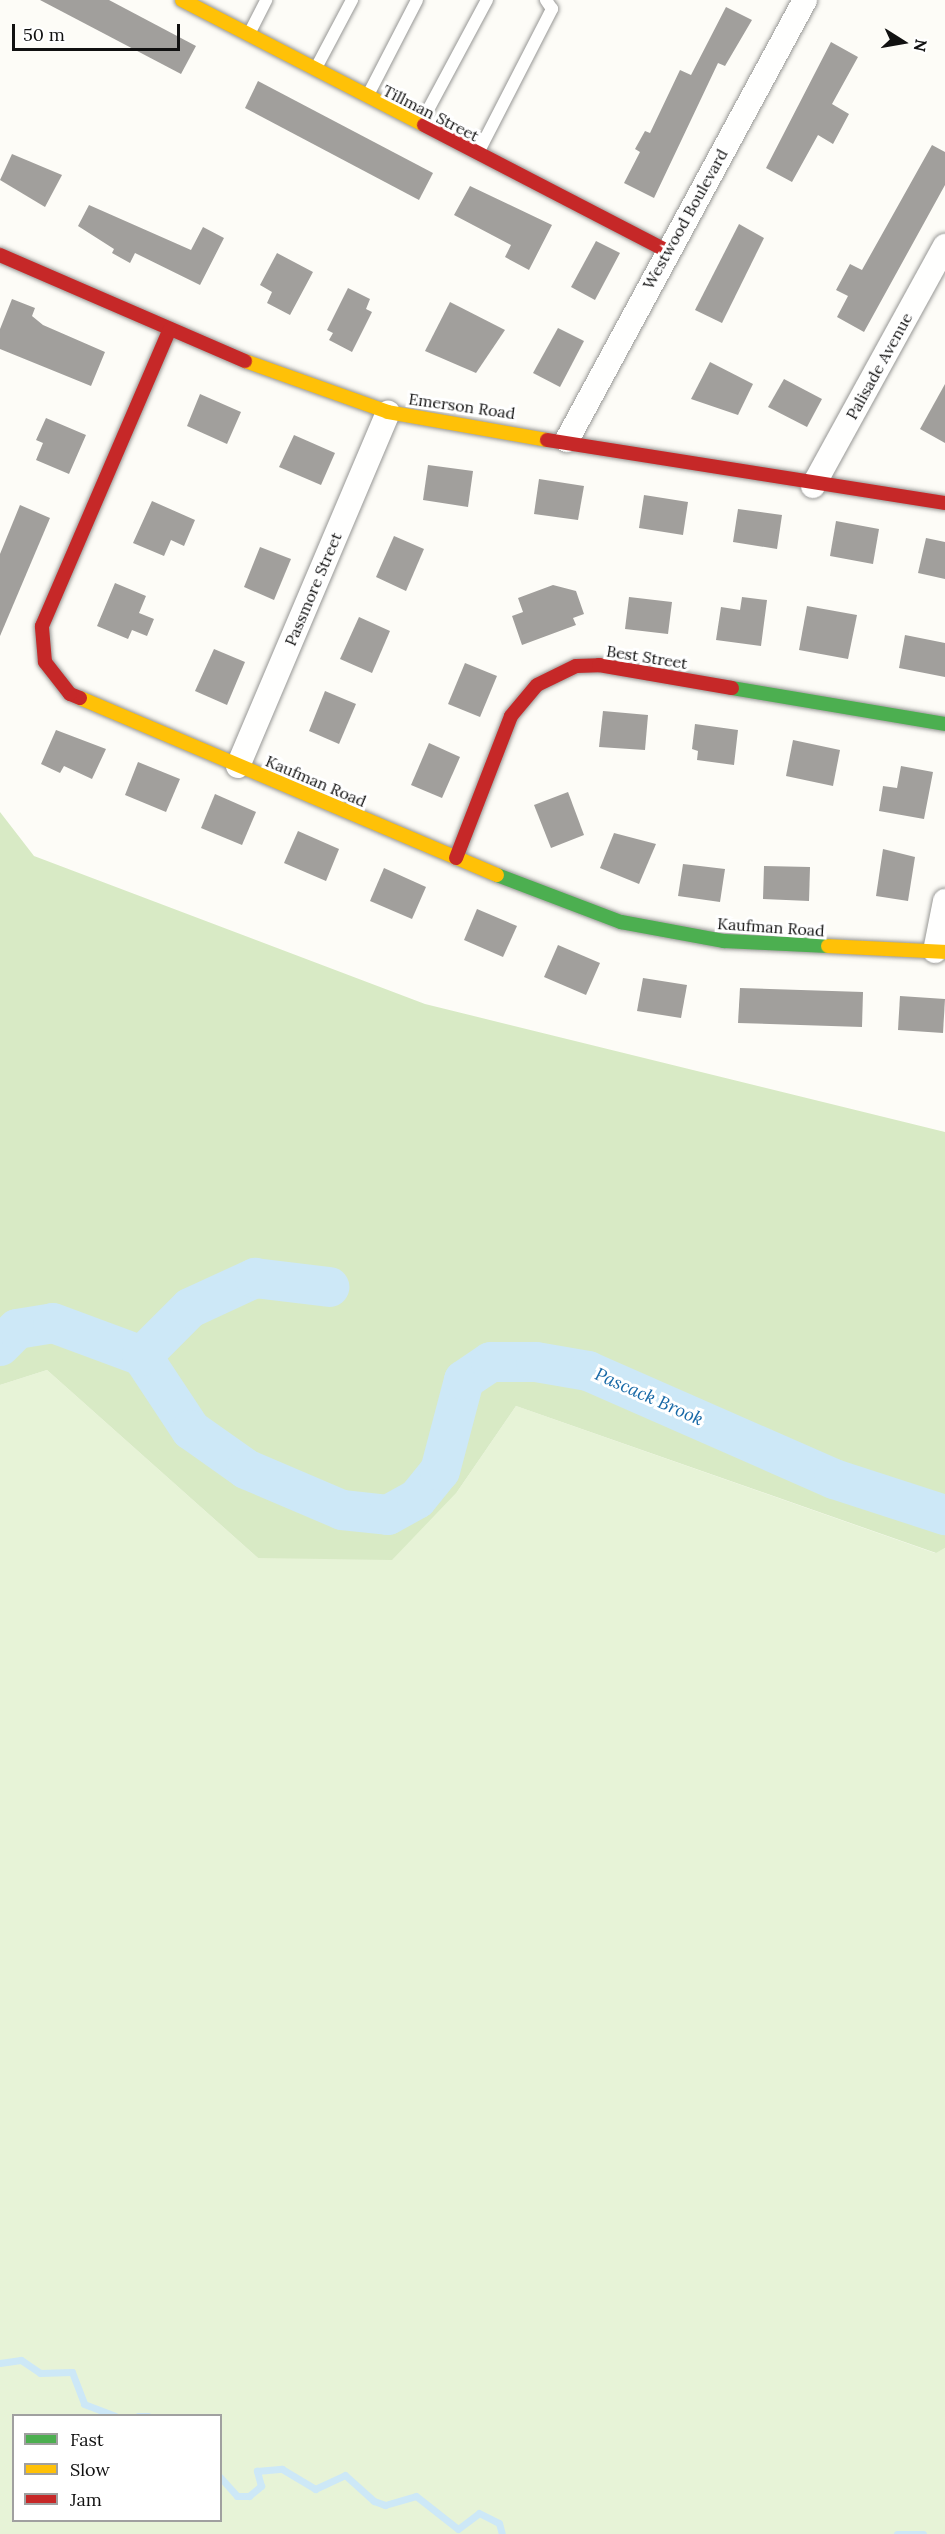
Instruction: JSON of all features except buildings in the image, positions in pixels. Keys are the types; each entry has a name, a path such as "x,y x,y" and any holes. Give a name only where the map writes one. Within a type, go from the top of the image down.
{"street":[{"name":"Tillman Street","path":"182,0 366,99 667,251"},
{"name":"Westwood Boulevard","path":"567,440 667,251 805,0"},
{"name":"Palisade Avenue","path":"813,486 945,246"},
{"name":"Emerson Road","path":"0,255 288,380 388,412 567,440 813,486 945,503"},
{"name":"Kaufman Road","path":"170,329 48,608 41,644 45,662 70,694 568,905 672,934 940,952"},
{"name":"Passmore Street","path":"238,766 388,412"},
{"name":"Best Street","path":"456,858 511,716 537,684 576,666 598,665 945,724"},
{"path":"940,952 945,901"}],"lane":[{"path":"247,37 266,0"},
{"path":"314,72 352,0"},
{"path":"366,99 417,0"},
{"path":"419,126 488,0"},
{"path":"477,155 552,9 546,0"}],"green space":[{"path":"0,812 34,856 425,1004 945,1132 945,1548 936,1553 516,1406 457,1492 392,1560 258,1558 47,1370 0,1385"},
{"path":"47,1370 258,1558 457,1492 516,1406 935,1553 945,1548 945,2534 0,2534 0,1385"}],"waterway":[{"path":"142,1356 190,1308 255,1278 329,1287"},
{"name":"Pascack Brook","path":"0,1346 17,1329 53,1323 142,1356 191,1430 246,1469 342,1510 388,1515 417,1499 440,1471 464,1380 491,1362 536,1362 588,1371 834,1479 945,1515"},
{"path":"0,2363 21,2360 40,2373 72,2372 84,2404 110,2414"},
{"path":"222,2479 237,2496 249,2496 261,2486 257,2471 282,2469 315,2489 345,2475 374,2501 385,2505 416,2496 458,2529 479,2513 499,2523 502,2534"},
{"path":"897,2534 923,2534"}],"traffic: fast":[{"path":"732,688 945,724"},
{"path":"497,875 621,922 724,941 828,946"}],"traffic: slow":[{"path":"182,0 424,125"},
{"path":"245,361 388,412 547,440"},
{"path":"80,698 497,875"},
{"path":"828,946 945,952"}],"traffic: jam":[{"path":"424,125 667,251"},
{"path":"0,255 245,361"},
{"path":"80,698 70,694 45,662 42,626 170,329"},
{"path":"547,440 945,503"},
{"path":"456,858 511,716 537,685 576,666 599,665 732,688"}]}
